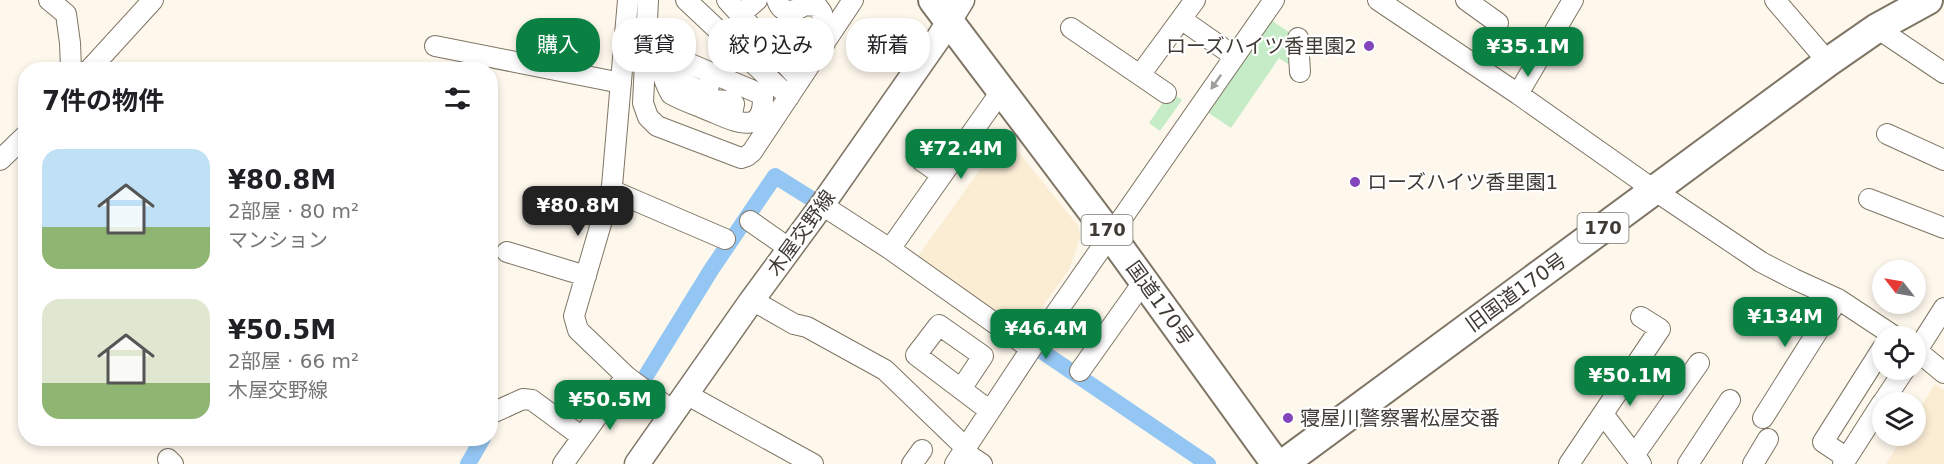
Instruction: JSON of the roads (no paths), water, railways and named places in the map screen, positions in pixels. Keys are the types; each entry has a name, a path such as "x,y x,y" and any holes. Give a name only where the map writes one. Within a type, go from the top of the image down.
{"highway":[{"name":"旧国道170号","path":"1283,464 1828,62 1877,28 1928,0"},
{"name":"国道170号","path":"948,7 1002,90 1276,464"}],"main road":[{"name":"木屋交野線","path":"637,464 822,205 948,7"}],"street":[{"path":"49,0 66,14 71,62"},
{"path":"96,62 153,0"},
{"path":"628,0 611,190 574,316 578,330 626,376 813,464"},
{"path":"648,0 651,18"},
{"path":"686,0 789,97"},
{"path":"727,0 800,80"},
{"path":"741,14 757,0"},
{"path":"777,0 782,9 788,12 796,11 805,4 817,6 822,18"},
{"path":"834,0 838,22"},
{"path":"834,28 853,0"},
{"path":"1140,75 1195,0"},
{"path":"961,449 986,407 1031,349 1111,236 1274,0"},
{"path":"1378,0 1761,262 1838,298 1874,326"},
{"path":"1466,0 1498,23"},
{"path":"1518,94 1573,0"},
{"path":"1775,0 1828,62"},
{"path":"1181,19 1234,56"},
{"path":"1071,28 1166,93"},
{"path":"1877,28 1944,73"},
{"path":"1298,38 1300,72"},
{"path":"435,46 621,83"},
{"path":"662,72 671,94 740,123 746,123 760,116 763,109 763,95 696,66"},
{"path":"652,72 644,103 648,117 657,126 735,157 747,156 752,152 805,72"},
{"path":"683,72 680,81 699,90 694,104"},
{"path":"713,74 707,91 713,99 730,100 734,104 731,119"},
{"path":"890,249 1002,90"},
{"path":"1887,134 1944,160"},
{"path":"0,160 18,143"},
{"path":"922,161 942,175"},
{"path":"611,190 725,239"},
{"path":"1869,199 1944,228"},
{"path":"822,205 890,249 1031,349"},
{"path":"750,221 790,249"},
{"path":"507,252 586,276"},
{"path":"1080,371 1144,281"},
{"path":"1763,418 1838,298"},
{"path":"752,300 885,370 961,449 982,464"},
{"path":"1926,336 1944,308"},
{"path":"1569,464 1660,329 1641,317"},
{"path":"1926,359 1944,373"},
{"path":"1603,414 1638,459 1699,363"},
{"path":"1872,367 1823,442 1845,461 1872,420"},
{"path":"563,464 626,376"},
{"path":"961,389 986,407"},
{"path":"498,410 523,399 532,400 582,437"},
{"path":"1688,464 1730,400"},
{"path":"1753,464 1768,439"}],"waterway":[{"path":"647,374 711,270 775,176 831,211"},
{"path":"1022,338 1208,464"},
{"path":"468,464 478,446"}],"place":[{"name":"ローズハイツ香里園2","path":"1369,46"},
{"name":"ローズハイツ香里園1","path":"1355,182"},
{"name":"寝屋川警察署松屋交番","path":"1288,418"}]}
